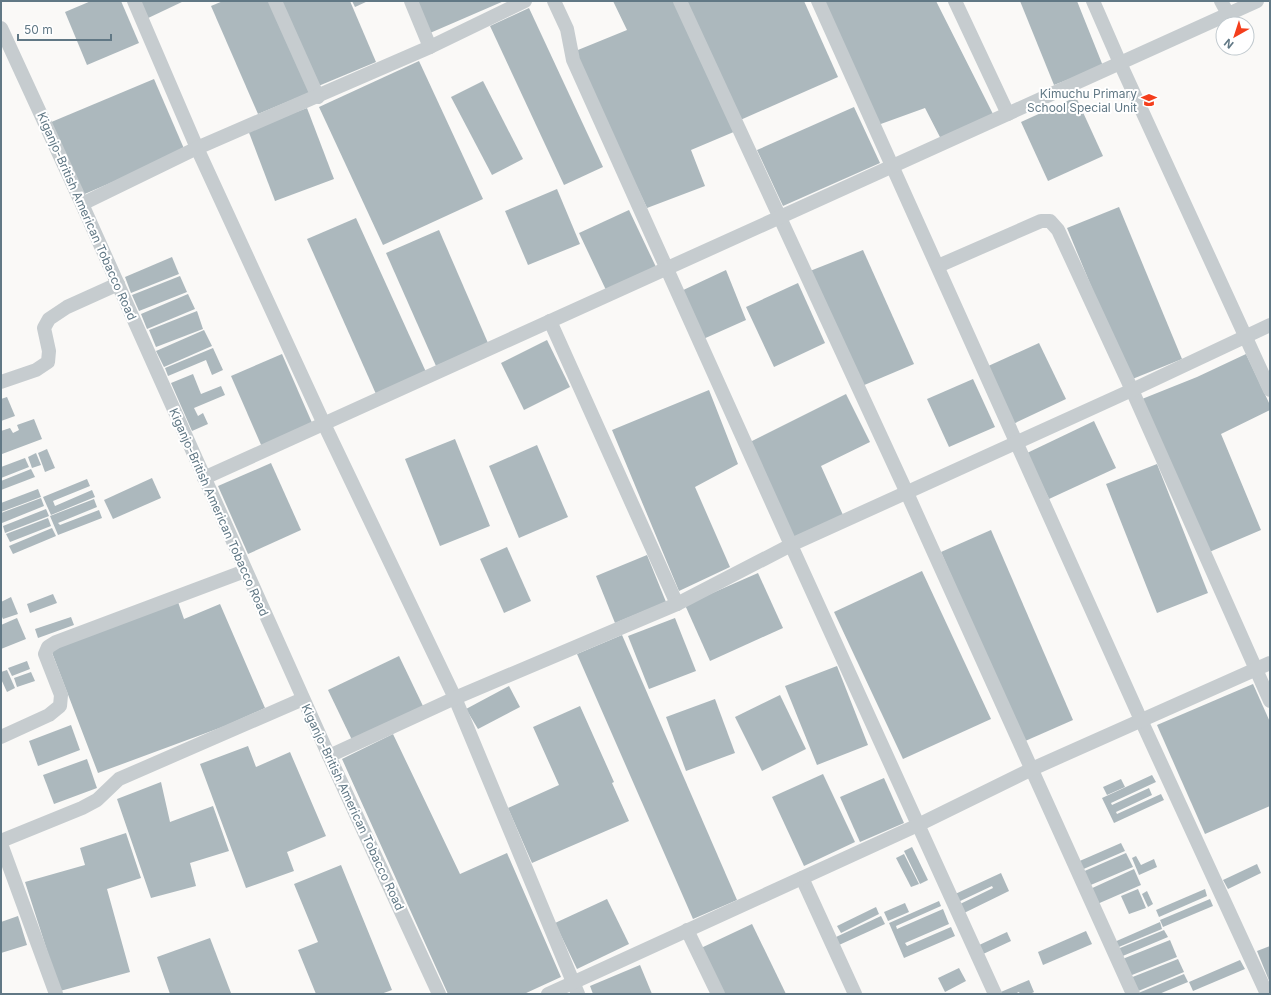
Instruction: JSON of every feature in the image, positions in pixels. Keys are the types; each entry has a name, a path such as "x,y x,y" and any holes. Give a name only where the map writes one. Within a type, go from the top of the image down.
{"street":[{"path":"134,1 197,148 324,424 455,698 576,988"},
{"path":"275,1 318,97"},
{"path":"411,1 430,47"},
{"path":"82,204 197,148 318,97 430,47 525,1"},
{"path":"554,1 567,29 573,60 790,545 995,994"},
{"path":"680,1 907,493 1132,994"},
{"path":"818,1 1267,994"},
{"path":"955,1 1008,114"},
{"path":"1093,1 1270,390"},
{"path":"1222,1 1228,14"},
{"path":"204,478 1257,1"},
{"name":"Kiganjo-British American Tobacco Road","path":"1,28 82,204 303,699 439,994"},
{"path":"938,266 1041,221 1050,221 1058,230 1132,390 1270,701"},
{"path":"1,382 36,370 48,362 49,351 44,328 49,319 66,307 118,284"},
{"path":"550,321 677,604"},
{"path":"329,756 455,698 677,604 790,545 1132,390 1270,325"},
{"path":"1,737 49,715 60,706 61,695 45,654 48,647 56,642 245,571"},
{"path":"548,994 576,988 687,930 918,825 1032,769 1270,663"},
{"path":"1,841 82,808 97,800 119,779 303,699"},
{"path":"1,844 56,994"},
{"path":"802,878 855,994"},
{"path":"687,930 718,994"}],"building":[{"path":"91,1 121,1 139,43 87,65 65,12"},
{"path":"144,1 184,1 144,20 137,4"},
{"path":"223,1 271,1 311,92 258,114 211,6"},
{"path":"279,1 350,1 376,62 316,87"},
{"path":"352,1 368,1 355,7"},
{"path":"417,1 504,1 430,33"},
{"path":"613,1 677,1 736,131 691,150 705,186 647,208 573,52 627,30"},
{"path":"684,1 804,1 838,77 738,121"},
{"path":"824,1 936,1 994,116 942,141 925,108 878,125"},
{"path":"1020,1 1077,1 1103,66 1054,85"},
{"path":"529,8 603,167 564,185 490,26"},
{"path":"419,61 483,199 383,245 319,107"},
{"path":"154,79 185,151 80,196 49,123"},
{"path":"483,81 523,159 492,175 451,97"},
{"path":"1076,97 1103,156 1048,181 1021,122"},
{"path":"854,107 880,163 783,206 757,150"},
{"path":"307,108 334,179 275,201 248,130"},
{"path":"557,189 580,244 528,265 505,211"},
{"path":"1119,207 1182,359 1130,380 1067,228"},
{"path":"629,210 656,267 606,290 579,233"},
{"path":"356,218 426,372 376,394 307,239"},
{"path":"439,230 488,343 436,366 386,253"},
{"path":"863,250 914,364 862,386 810,271"},
{"path":"172,257 179,274 131,293 125,277"},
{"path":"726,270 746,320 701,340 679,292"},
{"path":"180,276 187,292 139,311 132,295"},
{"path":"798,283 825,343 774,367 746,307"},
{"path":"188,294 195,309 147,329 141,314"},
{"path":"197,311 203,329 156,347 149,330"},
{"path":"204,330 212,346 164,367 156,351"},
{"path":"547,340 570,387 524,410 501,363"},
{"path":"1039,343 1066,399 1013,424 986,367"},
{"path":"213,348 223,370 212,375 206,360 168,376 165,368"},
{"path":"282,354 313,425 262,447 231,376"},
{"path":"1246,354 1270,405 1270,410 1221,434 1261,530 1207,553 1142,399 1197,377"},
{"path":"193,374 201,394 221,386 225,395 194,408 198,416 203,413 208,424 192,431 171,383"},
{"path":"973,379 995,427 949,447 927,399"},
{"path":"709,390 738,464 695,487 730,567 679,591 612,430"},
{"path":"846,394 870,442 821,466 843,515 794,537 750,442"},
{"path":"7,397 15,416 1,421 1,399"},
{"path":"34,419 42,439 2,454 1,431 10,428 13,433 19,430 17,425"},
{"path":"1094,421 1116,468 1049,499 1027,453"},
{"path":"455,439 490,526 440,546 405,459"},
{"path":"537,445 568,517 519,538 489,466"},
{"path":"47,449 55,468 45,472 38,453"},
{"path":"36,453 41,465 32,468 28,457"},
{"path":"25,458 29,467 1,478 1,467"},
{"path":"271,463 301,530 248,554 218,486"},
{"path":"1157,464 1208,593 1157,613 1106,484"},
{"path":"31,469 35,477 1,490 1,481"},
{"path":"152,478 161,498 113,519 104,500"},
{"path":"87,479 90,486 53,501 55,506 92,490 95,497 51,515 43,497"},
{"path":"38,489 41,497 1,512 1,503"},
{"path":"41,498 44,506 2,523 1,513"},
{"path":"94,499 97,507 58,523 60,525 99,510 102,518 58,535 50,516"},
{"path":"46,509 49,516 5,533 3,526"},
{"path":"48,518 51,526 10,542 6,534"},
{"path":"52,528 56,536 13,554 9,546"},
{"path":"991,530 1073,720 1023,742 941,552"},
{"path":"507,547 531,601 504,613 480,559"},
{"path":"647,555 666,602 615,623 596,576"},
{"path":"922,571 991,719 903,759 834,612"},
{"path":"758,573 783,628 710,661 685,605"},
{"path":"53,594 57,603 30,613 27,604"},
{"path":"11,597 18,614 3,619 1,615 1,602"},
{"path":"178,602 184,619 220,604 265,708 225,726 98,773 51,650"},
{"path":"71,617 74,625 38,638 35,629"},
{"path":"17,618 26,639 1,649 1,625"},
{"path":"675,618 696,671 649,689 628,636"},
{"path":"622,635 737,900 693,919 577,654"},
{"path":"399,656 423,706 352,740 328,690"},
{"path":"27,661 30,669 12,676 8,668"},
{"path":"837,666 868,745 817,765 785,686"},
{"path":"7,670 15,688 7,692 1,679 1,672"},
{"path":"31,672 35,681 17,687 14,678"},
{"path":"1253,684 1270,722 1270,806 1205,834 1157,725"},
{"path":"509,686 520,707 478,729 466,709"},
{"path":"780,695 806,749 762,771 735,717"},
{"path":"715,699 735,753 686,771 666,717"},
{"path":"580,706 614,782 612,783 629,821 532,863 508,808 559,785 533,727"},
{"path":"71,725 80,750 38,766 29,741"},
{"path":"393,734 460,874 507,853 561,977 524,994 448,994 342,759"},
{"path":"248,746 256,767 290,752 326,836 287,852 294,871 246,888 200,764"},
{"path":"87,759 97,788 54,804 43,775"},
{"path":"823,774 855,842 804,866 772,797"},
{"path":"1152,775 1156,782 1111,803 1112,805 1149,788 1152,795 1116,812 1117,814 1161,794 1164,800 1114,823 1102,798"},
{"path":"884,778 904,823 860,842 840,797"},
{"path":"1121,779 1125,787 1107,795 1103,787"},
{"path":"161,782 170,822 213,806 229,851 190,863 196,886 151,898 117,799"},
{"path":"126,833 141,878 107,889 130,972 60,991 25,882 85,865 80,848"},
{"path":"1121,843 1125,851 1079,871 1075,863"},
{"path":"912,847 928,880 920,884 904,851"},
{"path":"1126,853 1133,867 1086,887 1080,873"},
{"path":"904,854 919,884 911,887 896,858"},
{"path":"1136,856 1141,865 1154,859 1157,867 1139,875 1132,858"},
{"path":"1257,864 1261,873 1228,889 1223,880"},
{"path":"341,865 392,990 381,994 316,994 298,950 318,942 294,884"},
{"path":"1134,869 1141,885 1095,905 1088,890"},
{"path":"1001,873 1009,891 962,914 958,905 993,888 992,886 956,903 953,895"},
{"path":"1138,889 1146,908 1129,914 1121,896"},
{"path":"1205,889 1207,896 1159,917 1156,910"},
{"path":"1147,891 1153,904 1148,907 1142,894"},
{"path":"607,899 629,944 577,969 555,923"},
{"path":"1210,899 1213,906 1163,927 1160,920"},
{"path":"939,901 941,906 896,926 897,929 943,909 949,924 905,943 907,946 951,927 955,936 904,958 889,923"},
{"path":"905,903 909,912 888,921 884,912"},
{"path":"876,907 879,914 841,933 837,926"},
{"path":"18,916 27,945 1,953 1,922"},
{"path":"881,916 885,924 839,945 836,937"},
{"path":"1160,922 1162,929 1114,949 1112,943"},
{"path":"752,924 786,994 724,994 701,948"},
{"path":"1164,930 1168,937 1118,958 1115,950"},
{"path":"1086,931 1092,944 1043,965 1038,952"},
{"path":"1007,932 1011,941 981,955 977,946"},
{"path":"210,938 231,993 170,994 157,957"},
{"path":"1170,940 1177,957 1127,977 1120,960"},
{"path":"1270,946 1270,983 1257,951"},
{"path":"1178,959 1184,972 1136,992 1130,978"},
{"path":"1240,960 1245,969 1193,991 1189,982"},
{"path":"640,965 652,994 593,994 590,986"},
{"path":"959,968 966,981 945,992 938,978"},
{"path":"1184,974 1188,982 1159,994 1136,994"},
{"path":"1029,980 1034,992 1030,994 1020,994 1019,992 1014,994 996,994"}],"place":[{"name":"Kimuchu Primary School Special Unit","path":"1149,100"}]}
